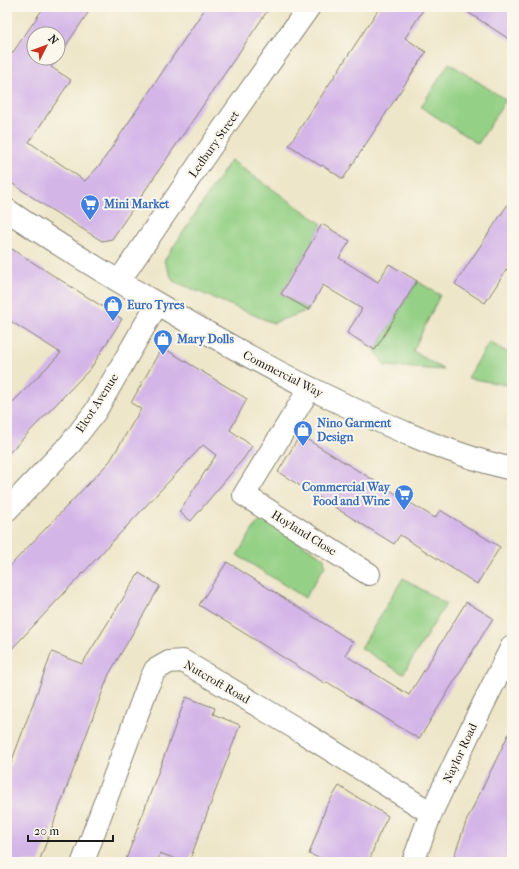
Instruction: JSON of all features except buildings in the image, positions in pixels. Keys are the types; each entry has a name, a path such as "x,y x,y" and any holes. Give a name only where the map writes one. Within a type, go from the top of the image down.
{"street":[{"name":"Ledbury Street","path":"119,281 225,126 309,7"},
{"name":"Commercial Way","path":"7,210 157,304 209,335 287,377 340,403 435,445 512,469"},
{"name":"Elcot Avenue","path":"7,510 71,443 95,412 157,304"},
{"name":"Hoyland Close","path":"310,388 244,495 370,574"},
{"name":"Naylor Road","path":"413,862 432,813 472,725 512,646"},
{"name":"Nutcroft Road","path":"83,862 148,684 156,670 169,662 183,661 302,732 432,813"}],"green space":[{"path":"449,63 506,100 478,144 421,107"},
{"path":"231,160 322,224 281,294 309,310 273,323 173,281 164,261"},
{"path":"417,281 440,295 413,351 444,370 385,366 375,350"},
{"path":"489,342 512,355 512,386 468,378"},
{"path":"263,520 324,558 325,566 305,598 237,555 257,523"},
{"path":"403,578 446,604 403,674 361,648"}],"place":[{"name":"Mini Market","path":"90,221"},
{"name":"Euro Tyres","path":"113,322"},
{"name":"Mary Dolls","path":"163,356"},
{"name":"Nino Garment Design","path":"303,447"},
{"name":"Commercial Way Food and Wine","path":"404,511"}]}
